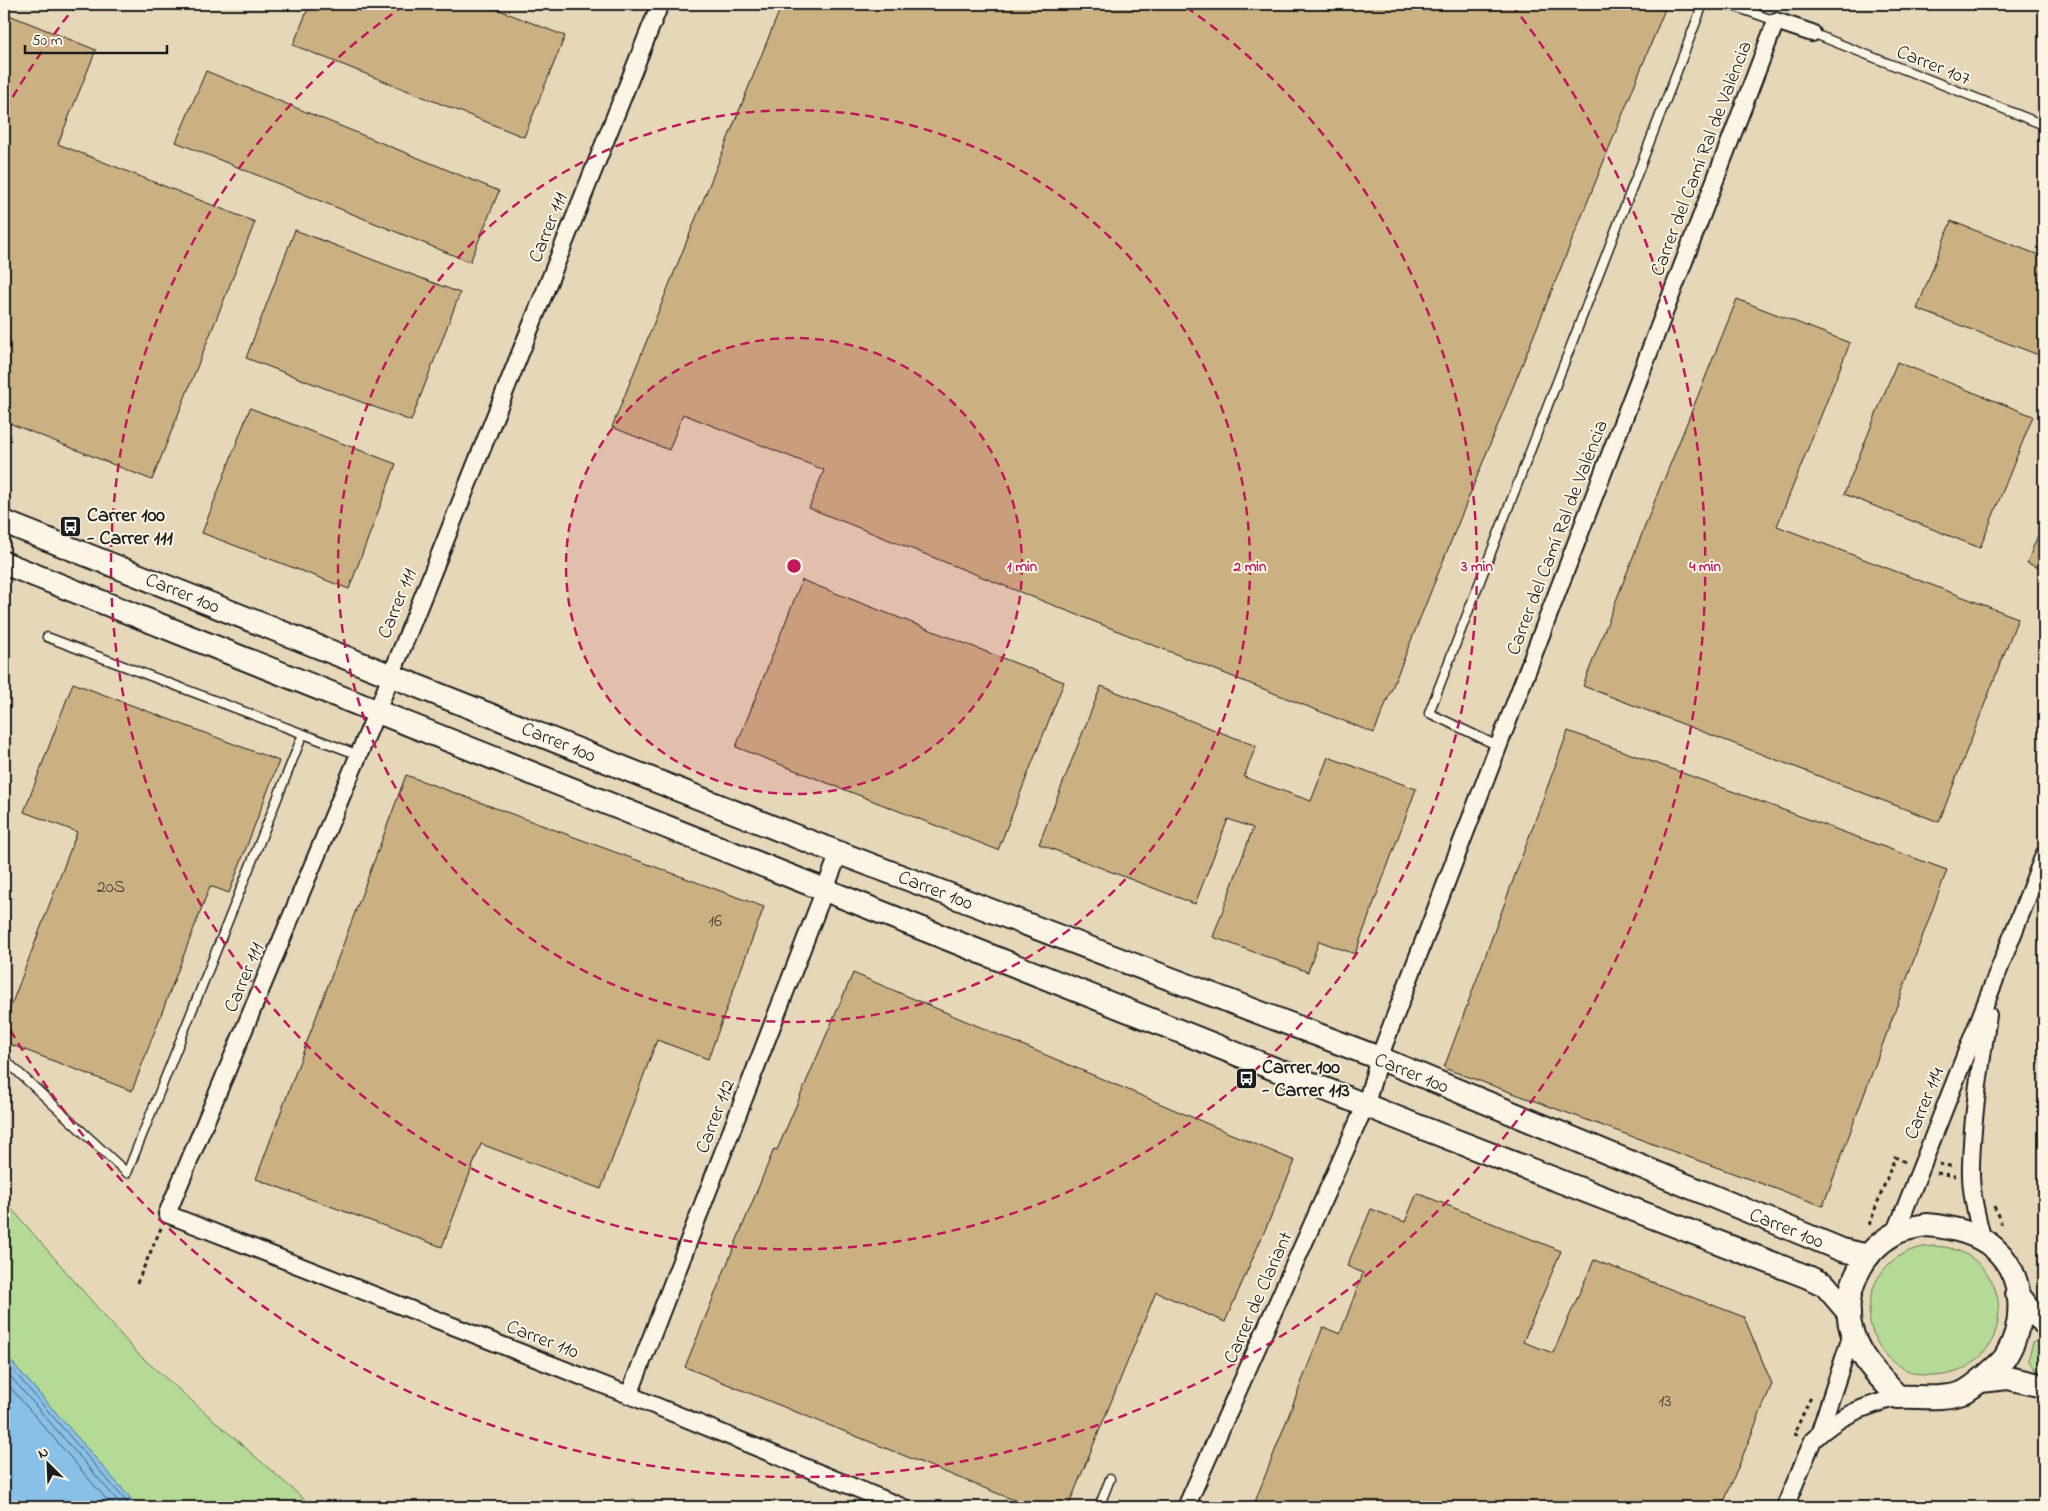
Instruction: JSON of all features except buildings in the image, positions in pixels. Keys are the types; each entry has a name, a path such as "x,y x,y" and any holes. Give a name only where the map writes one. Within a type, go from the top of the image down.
{"street":[{"name":"Carrer 111","path":"166,1214 377,711 660,4"},
{"name":"Carrer del Camí Ral de València","path":"1366,1104 1379,1058 1776,21"},
{"path":"1776,21 1812,33"},
{"name":"Carrer 100","path":"4,522 840,853 1379,1058 1842,1250 1868,1256"},
{"name":"Carrer 100","path":"4,563 825,890 1808,1277 1825,1285 1851,1324"},
{"name":"Carrer 112","path":"629,1395 840,853"},
{"name":"Carrer 114","path":"1896,1228 2044,855"},
{"name":"Carrer 114","path":"1983,1241 1973,1201 1971,1167 1977,1088 1992,988"},
{"name":"Carrer de Clariant","path":"1186,1507 1366,1104"},
{"name":"Carrer 110","path":"166,1214 629,1395 902,1507"},
{"path":"1785,1507 1813,1440 1819,1434 1856,1409 1898,1396 1942,1397 1964,1392 1980,1381 2005,1358 2013,1342 2020,1313 2017,1293 2007,1262 1994,1247 1958,1228 1928,1225 1896,1228 1868,1256 1852,1282 1848,1304 1851,1324 1864,1358 1898,1396"},
{"path":"2017,1293 2034,1315 2044,1323"},
{"path":"1819,1434 1851,1324"},
{"path":"1980,1381 2008,1378 2044,1386"}],"lane":[{"path":"1498,746 1429,713 1703,4"},
{"path":"1727,4 1776,21"},
{"name":"Carrer 107","path":"1812,33 2044,125"},
{"path":"47,637 359,755"},
{"path":"4,1059 127,1173 303,734"},
{"path":"1099,1507 1110,1479"}],"path":[{"name":"Carrer 114","path":"1866,1228 1871,1223 1895,1157 1910,1164"},
{"path":"1935,1164 1961,1168"},
{"path":"1930,1172 1962,1177"},
{"path":"1992,1199 2003,1227"},
{"path":"137,1282 166,1214"}],"shaded area":[{"path":"4,4 2044,4 2044,1507 313,1507 136,1352 4,1200"}],"green space":[{"path":"4,1200 136,1352 313,1507 138,1507 4,1353"},
{"path":"1934,1246 1947,1247 1959,1251 1980,1265 1994,1286 1998,1298 1998,1324 1994,1336 1980,1357 1959,1371 1947,1375 1934,1376 1921,1375 1909,1371 1888,1357 1874,1336 1870,1324 1869,1311 1870,1298 1874,1286 1888,1265 1909,1251 1921,1247"},
{"path":"2044,1338 2044,1373 2036,1370 2028,1360 2033,1343"}],"water":[{"path":"4,1353 138,1507 4,1507"}],"place":[{"name":"Carrer 100 - Carrer 111","path":"71,526"},
{"name":"Carrer 100 - Carrer 113","path":"1246,1078"}]}
